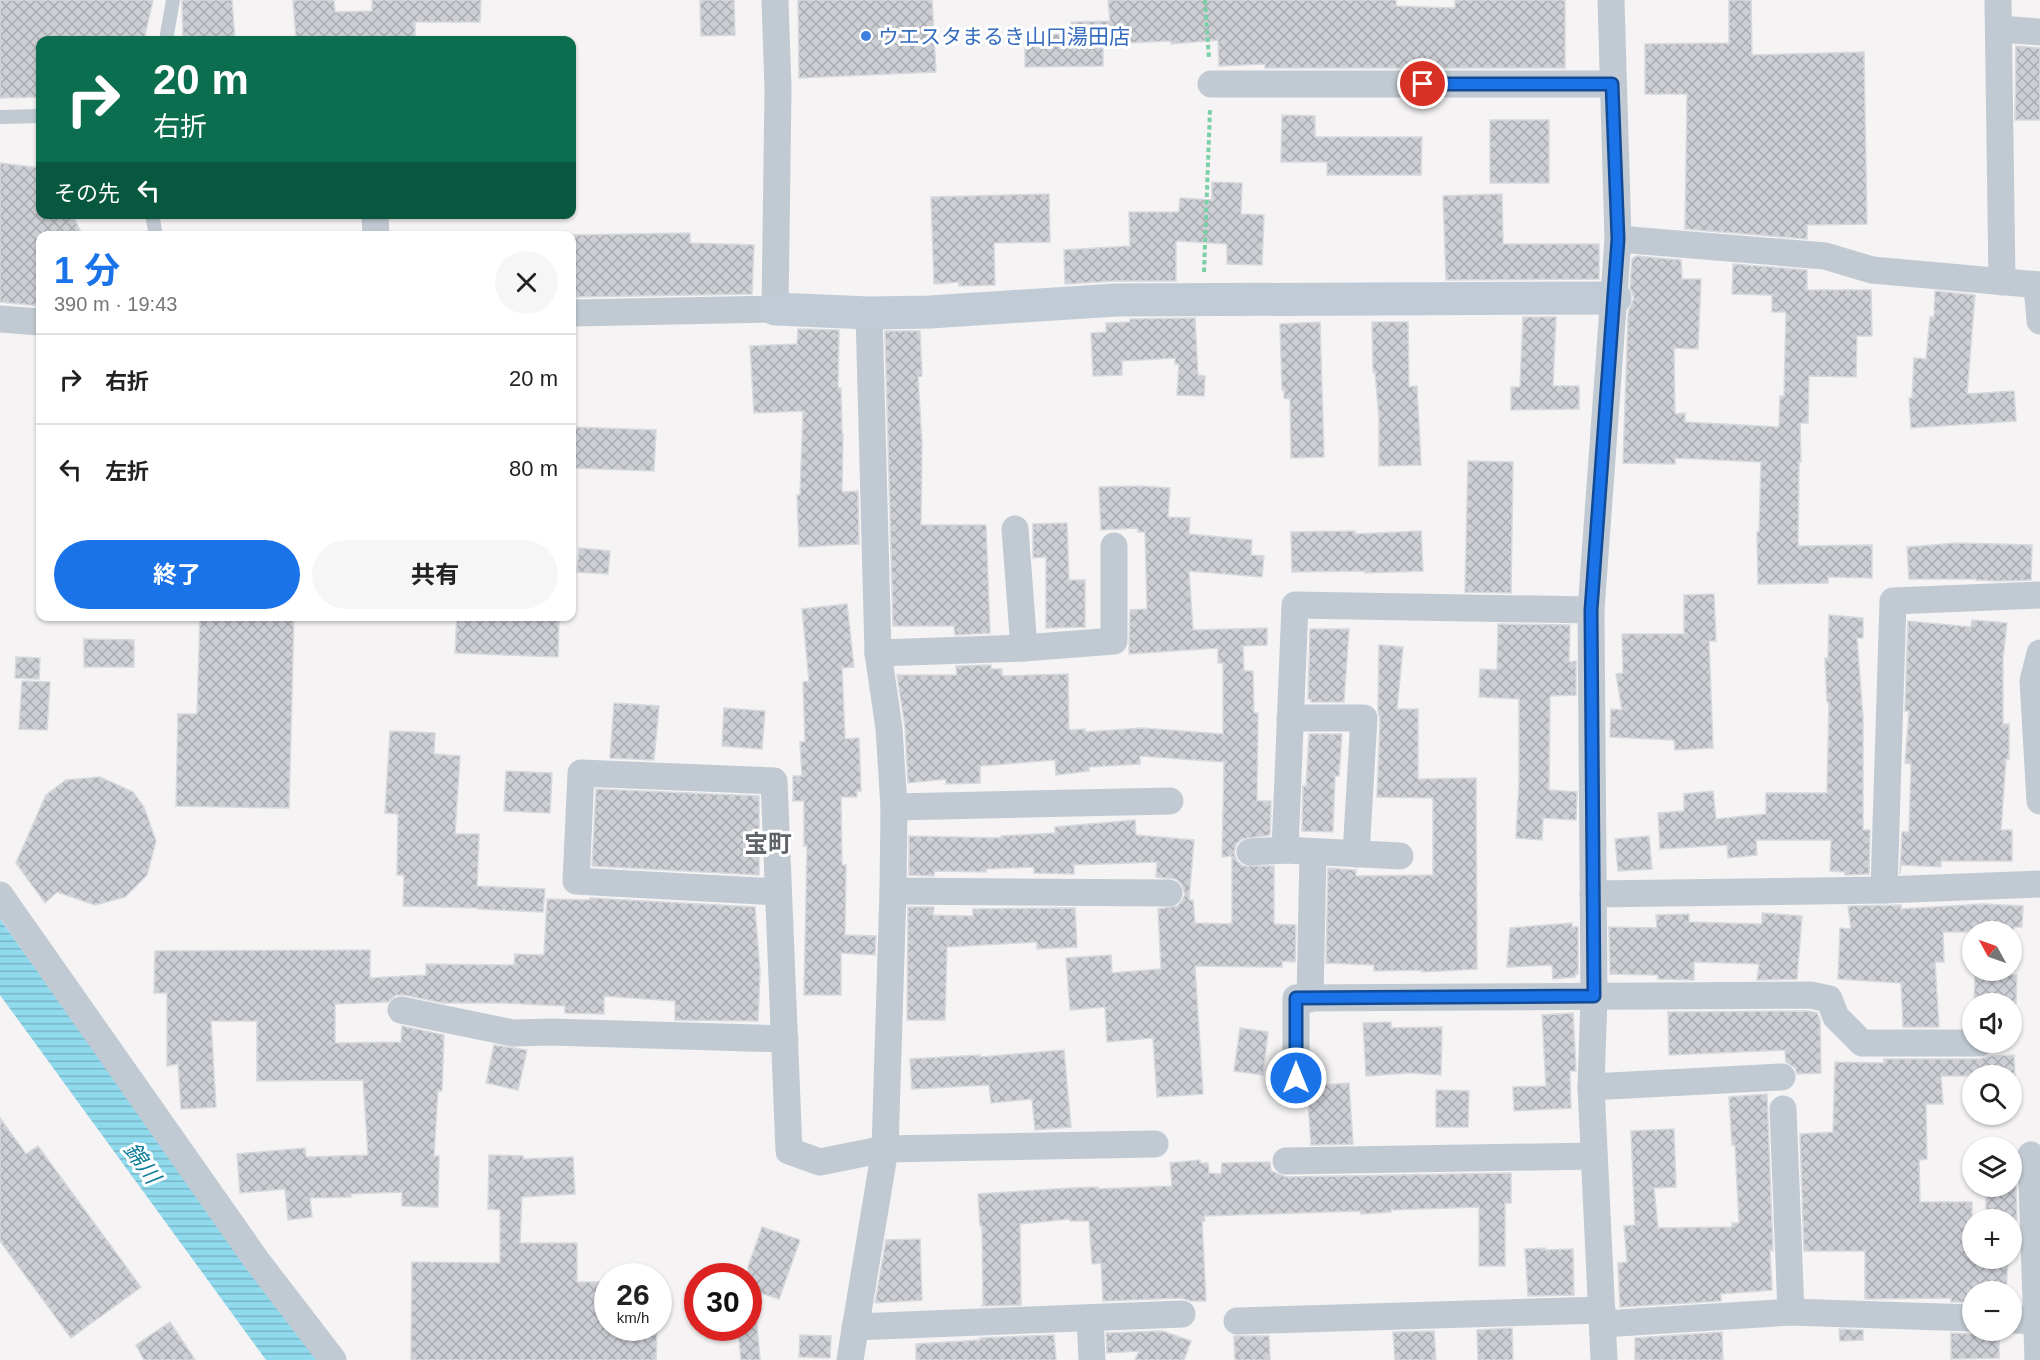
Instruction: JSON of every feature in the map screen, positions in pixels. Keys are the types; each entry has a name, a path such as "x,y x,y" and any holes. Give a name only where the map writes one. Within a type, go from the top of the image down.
{"street":[{"path":"775,0 778,89 775,309"},
{"path":"1604,1360 1591,1087 1594,996 1591,610 1618,239 1611,0"},
{"path":"1998,0 2002,282"},
{"path":"1999,29 2040,32"},
{"path":"1211,84 1612,84"},
{"path":"1618,239 1825,256 1872,270 2038,285 2040,321"},
{"path":"576,313 775,309 869,313 1116,300 1615,298"},
{"path":"850,1360 885,1149 893,891 894,807 889,728 878,653 869,313"},
{"path":"0,319 36,322"},
{"path":"1015,529 1024,648"},
{"path":"878,653 1024,648 1114,641 1114,546"},
{"path":"1884,890 1893,601 2040,595"},
{"path":"1285,850 1295,605 1591,610"},
{"path":"2040,653 2033,681 2040,801"},
{"path":"1290,718 1364,718 1356,854"},
{"path":"778,892 576,881 581,773 774,781 789,1150 820,1162 885,1149 1155,1143"},
{"path":"894,807 1170,801"},
{"path":"1250,852 1285,850 1400,856"},
{"path":"1310,999 1313,852"},
{"path":"1593,894 1884,890 2040,884"},
{"path":"893,891 1169,893"},
{"path":"0,895 250,1252 333,1360"},
{"path":"1296,1078 1296,998 1811,994 1829,999 1836,1017 1862,1043 1962,1043"},
{"path":"401,1011 513,1034 551,1032 785,1039"},
{"path":"1591,1087 1782,1077"},
{"path":"1783,1109 1791,1312"},
{"path":"2031,1155 2039,1321 2038,1360"},
{"path":"1286,1161 1594,1156"},
{"path":"1236,1321 1602,1317 1791,1312 1962,1318"},
{"path":"855,1327 1182,1314"},
{"path":"1090,1318 1092,1360"},
{"path":"2022,1320 2039,1321"}],"lane":[{"path":"167,36 173,0"},
{"path":"0,117 36,116"}],"path":[{"path":"1203,301 1211,84 1205,0"}],"water":[{"name":"錦川","path":"0,919 317,1360 266,1360 0,995"}],"building":[{"path":"0,0 153,0 145,36 36,36 36,97 0,98"},
{"path":"182,0 232,0 235,36 183,36"},
{"path":"293,0 334,0 335,12 372,11 372,0 481,0 480,22 415,22 415,36 296,36"},
{"path":"700,0 734,0 735,35 701,36"},
{"name":"ウエスタまるき山口湯田店","path":"798,0 932,0 936,72 799,78"},
{"path":"1108,0 1396,0 1396,6 1455,8 1455,0 1565,0 1565,68 1265,68 1265,64 1219,66 1218,40 1171,44 1171,41 1103,44 1103,66 1025,67 1025,35 1071,34 1071,22 1110,21"},
{"path":"1729,0 1751,0 1752,55 1864,52 1867,224 1807,225 1807,239 1685,229 1687,94 1645,94 1645,44 1729,43"},
{"path":"2016,46 2040,48 2040,120 2015,120"},
{"path":"1282,115 1315,116 1315,137 1422,137 1421,175 1327,175 1327,162 1281,162"},
{"path":"1490,120 1549,120 1549,183 1490,183"},
{"path":"0,163 36,168 36,219 74,219 80,231 36,231 36,306 0,302"},
{"path":"1212,182 1242,183 1241,214 1264,215 1262,265 1227,264 1227,244 1176,241 1176,281 1065,284 1064,250 1130,246 1129,212 1179,212 1180,198 1212,200"},
{"path":"1049,194 1050,242 994,243 995,285 959,286 959,282 934,284 931,197"},
{"path":"1502,194 1503,244 1599,244 1599,279 1446,280 1443,196"},
{"path":"690,233 690,243 754,245 752,294 576,297 576,235"},
{"path":"1636,256 1681,260 1682,279 1701,279 1698,349 1674,348 1675,414 1685,413 1685,422 1779,427 1780,396 1784,396 1786,312 1772,312 1772,295 1732,294 1733,264 1807,270 1807,290 1871,290 1872,336 1857,336 1856,377 1809,376 1808,423 1800,423 1798,546 1872,545 1872,578 1828,577 1828,583 1758,584 1757,532 1759,532 1761,462 1675,458 1675,464 1623,463 1628,317 1634,298 1630,288 1632,259"},
{"path":"1935,291 1975,295 1967,394 2014,391 2016,421 1911,428 1909,398 1912,398 1914,358 1926,359 1930,317 1934,317"},
{"path":"1523,317 1556,317 1553,386 1579,386 1579,409 1511,410 1511,387 1520,387"},
{"path":"1195,318 1198,375 1205,376 1204,396 1177,395 1179,364 1175,364 1175,358 1122,361 1122,375 1093,376 1091,333 1106,332 1106,323 1130,322 1130,319"},
{"path":"1320,322 1324,457 1291,458 1290,399 1284,398 1284,390 1282,390 1280,324"},
{"path":"1372,322 1408,322 1409,387 1417,386 1421,465 1379,466 1379,418 1375,372 1373,372"},
{"path":"798,329 839,330 838,388 841,388 843,434 842,492 858,491 859,544 799,547 797,495 800,495 803,411 754,413 750,346 797,344"},
{"path":"885,331 920,331 922,376 918,377 922,444 921,525 986,525 990,633 955,635 954,626 893,626"},
{"path":"576,427 656,430 654,471 576,468"},
{"path":"1468,461 1513,462 1511,593 1465,592"},
{"path":"1099,487 1170,488 1168,517 1190,518 1189,534 1252,540 1251,555 1264,556 1262,577 1189,571 1193,630 1267,628 1267,645 1243,646 1244,671 1253,671 1254,713 1258,713 1257,801 1271,801 1270,835 1242,839 1236,844 1234,853 1237,861 1243,866 1274,866 1274,924 1296,925 1295,962 1282,961 1282,967 1195,966 1203,1094 1157,1097 1153,1038 1107,1042 1105,1007 1070,1010 1066,958 1111,955 1112,973 1161,969 1158,909 1177,906 1185,894 1182,885 1176,879 1156,877 1157,862 1074,865 1074,874 1034,873 1034,867 986,869 986,872 934,871 934,876 909,875 909,836 1001,838 1001,836 1055,833 1055,827 1135,820 1136,835 1194,840 1189,900 1193,900 1195,923 1232,924 1232,856 1222,857 1224,762 1140,756 1140,764 1089,767 1089,771 1056,775 1055,760 980,766 980,783 946,784 946,779 908,783 905,727 897,675 957,675 956,666 991,665 991,669 1002,669 1002,676 1068,674 1069,730 1085,729 1085,732 1142,728 1223,734 1223,663 1218,663 1218,648 1129,654 1130,610 1147,609 1145,532 1138,532 1138,528 1101,530"},
{"path":"1067,523 1069,580 1085,580 1085,627 1046,628 1046,557 1033,558 1033,524"},
{"path":"1355,531 1355,534 1421,531 1423,571 1292,572 1291,532"},
{"path":"1958,543 2032,545 2031,580 1909,579 1907,547"},
{"path":"579,548 610,551 608,574 577,572"},
{"path":"1714,594 1716,641 1709,641 1713,748 1675,750 1674,740 1610,737 1611,709 1622,710 1616,674 1623,673 1622,634 1684,634 1684,595"},
{"path":"847,604 854,667 842,668 845,739 859,738 861,791 857,791 857,797 841,797 842,865 846,865 845,935 876,936 875,955 841,953 841,995 804,995 807,846 804,846 804,801 793,801 793,776 802,776 800,742 805,742 803,682 809,681 802,609"},
{"path":"1829,615 1863,618 1863,638 1857,638 1863,718 1863,830 1870,830 1869,874 1845,875 1845,872 1830,871 1831,840 1756,840 1757,855 1728,858 1727,845 1660,849 1658,813 1684,811 1684,794 1713,791 1716,819 1766,814 1766,793 1827,793 1829,702 1827,702 1825,658 1828,658"},
{"path":"1972,620 2007,623 2003,658 2003,724 2009,724 2009,759 2006,759 2001,830 2012,830 2012,861 1941,861 1941,867 1901,865 1900,874 1902,832 1909,832 1911,764 1905,763 1909,711 1905,711 1908,621 1971,627"},
{"path":"200,621 294,621 289,808 176,806 178,714 197,714"},
{"path":"457,621 559,621 558,657 455,653"},
{"path":"1498,624 1570,625 1569,662 1576,661 1576,695 1550,696 1549,790 1577,792 1576,820 1543,818 1542,840 1516,838 1519,699 1479,697 1480,669 1497,670"},
{"path":"1310,629 1349,629 1344,702 1311,702 1311,699 1308,699"},
{"path":"84,639 134,640 134,667 84,667"},
{"path":"1379,645 1403,647 1397,709 1418,709 1418,779 1476,778 1477,969 1422,972 1422,970 1374,971 1374,965 1326,963 1328,868 1356,870 1356,876 1433,875 1433,798 1377,797 1380,719 1378,711"},
{"path":"16,657 40,658 39,679 15,678"},
{"path":"22,681 50,682 47,730 19,729"},
{"path":"614,703 659,706 654,760 610,758"},
{"path":"724,708 765,711 762,749 722,746"},
{"path":"390,731 435,733 434,754 460,756 455,834 479,834 477,886 545,889 543,912 403,906 404,875 397,875 398,814 385,813"},
{"path":"1309,734 1342,734 1339,776 1335,776 1333,832 1302,831 1303,786 1306,786"},
{"path":"506,771 552,773 550,813 504,811"},
{"path":"100,777 133,792 144,807 156,841 147,875 125,897 95,905 57,892 45,903 16,863 46,795 66,780"},
{"path":"596,789 759,796 759,875 592,866"},
{"path":"1649,836 1652,869 1618,871 1615,839"},
{"path":"590,898 755,907 760,972 758,1021 675,1020 675,1001 604,996 604,1014 565,1013 565,1006 443,1003 404,995 396,995 388,1002 335,1004 335,1043 401,1042 402,1026 444,1035 442,1091 438,1091 434,1156 439,1156 438,1207 402,1206 402,1192 351,1194 351,1197 310,1198 312,1217 288,1220 285,1189 240,1193 237,1154 305,1148 306,1157 368,1155 363,1080 257,1081 257,1021 211,1021 216,1107 181,1109 178,1064 167,1066 167,993 154,993 155,951 370,950 370,978 426,975 426,964 514,965 515,954 544,955 547,899 589,900"},
{"path":"1983,904 2023,906 2022,927 2022,921 1962,921 1962,932 1943,932 1944,962 1935,962 1939,1027 1903,1027 1901,983 1838,979 1840,928 1851,929 1848,906 1901,905 1901,909"},
{"path":"908,907 934,907 933,915 973,916 973,909 1075,908 1077,947 1037,949 1037,942 947,947 945,1020 907,1020"},
{"path":"1762,913 1802,916 1797,979 1757,980 1759,964 1694,962 1694,980 1658,979 1658,975 1610,974 1609,927 1657,928 1656,915 1689,914 1689,922 1762,924"},
{"path":"1572,923 1572,927 1578,927 1578,974 1575,974 1575,977 1553,979 1552,965 1507,967 1510,928"},
{"path":"1975,981 2017,981 2016,993 1974,993"},
{"path":"1809,1011 1817,1013 1820,1020 1821,1073 1797,1074 1795,1068 1786,1062 1785,1050 1669,1055 1668,1012"},
{"path":"1573,1013 1576,1071 1570,1071 1571,1108 1514,1111 1513,1087 1546,1086 1542,1015"},
{"path":"1391,1022 1391,1028 1442,1027 1441,1075 1409,1073 1366,1076 1363,1023"},
{"path":"1240,1028 1268,1032 1263,1075 1234,1071"},
{"path":"494,1045 527,1050 518,1090 486,1083"},
{"path":"1064,1050 1071,1127 1035,1130 1032,1099 991,1103 989,1085 912,1089 910,1059 980,1055 980,1057"},
{"path":"2014,1055 2014,1065 1962,1065 1962,1076 1941,1076 1943,1104 1926,1104 1927,1159 1919,1160 1920,1202 1972,1202 1972,1209 1962,1209 1962,1269 2007,1269 2007,1281 1962,1281 1962,1302 1951,1302 1951,1298 1865,1299 1865,1251 1804,1251 1800,1134 1833,1132 1835,1062 1884,1063 1884,1059 1980,1059 1988,1056"},
{"path":"1349,1083 1353,1144 1311,1145 1307,1088"},
{"path":"1436,1090 1469,1091 1468,1127 1436,1127"},
{"path":"1767,1094 1773,1251 1770,1250 1772,1290 1721,1294 1721,1301 1620,1307 1618,1263 1627,1262 1624,1226 1635,1225 1631,1131 1674,1129 1676,1187 1654,1188 1658,1228 1732,1227 1732,1223 1739,1223 1735,1145 1732,1145 1729,1097"},
{"path":"0,1118 26,1154 38,1146 141,1287 71,1338 0,1241"},
{"path":"489,1155 523,1156 523,1159 573,1157 575,1194 522,1197 520,1243 577,1243 577,1282 594,1282 594,1341 657,1341 656,1360 411,1360 412,1262 500,1263 500,1210 488,1209"},
{"path":"1200,1160 1200,1163 1208,1163 1209,1173 1221,1174 1222,1163 1270,1162 1271,1171 1286,1177 1511,1173 1511,1203 1505,1203 1505,1266 1479,1266 1479,1207 1391,1210 1391,1212 1361,1214 1360,1211 1204,1216 1205,1221 1202,1221 1206,1301 1181,1298 1103,1301 1101,1263 1092,1264 1089,1221 1070,1221 1070,1219 1020,1224 1021,1305 981,1306 983,1305 982,1226 980,1226 978,1194 1071,1188 1172,1186 1170,1163"},
{"path":"1986,1197 2016,1197 2017,1209 1986,1209"},
{"path":"762,1227 800,1240 779,1299 762,1294 762,1263 749,1263"},
{"path":"920,1239 922,1300 875,1303 886,1240"},
{"path":"1545,1248 1545,1250 1573,1249 1574,1295 1528,1296 1525,1249"},
{"path":"170,1322 195,1360 144,1360 136,1345"},
{"path":"1512,1328 1513,1360 1478,1360 1477,1330"},
{"path":"1839,1329 1863,1330 1863,1340 1840,1341"},
{"path":"1162,1331 1191,1341 1184,1360 1135,1360 1139,1351 1107,1353 1106,1333"},
{"path":"1434,1331 1436,1360 1395,1360 1393,1332"},
{"path":"1722,1332 1723,1360 1635,1360 1635,1338"},
{"path":"1951,1333 1962,1334 1962,1341 1999,1341 1999,1358 1951,1359"},
{"path":"800,1335 831,1336 830,1358 799,1357"},
{"path":"1054,1335 1056,1360 916,1360 916,1344 980,1340 980,1338"},
{"path":"1234,1336 1269,1336 1270,1360 1235,1360"},
{"path":"739,1341 758,1341 760,1360 741,1360"}],"place":[{"name":"ウエスタまるき山口湯田店","path":"866,36"}],"district":[{"name":"宝町","path":"768,843"}],"route":[{"path":"1296,1078 1296,998 1594,996 1591,610 1618,239 1612,84 1423,84"}]}
